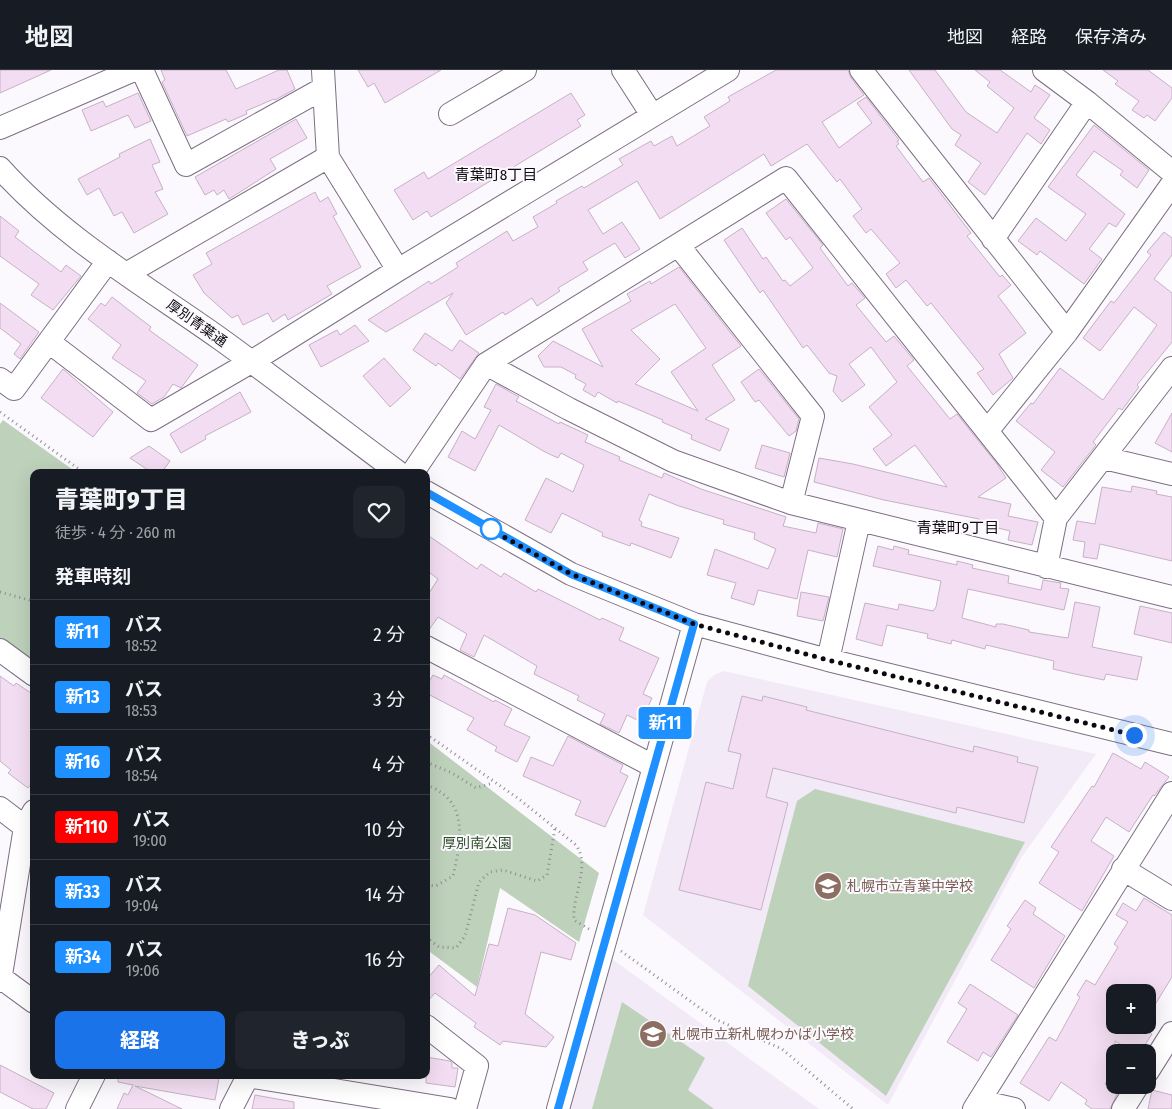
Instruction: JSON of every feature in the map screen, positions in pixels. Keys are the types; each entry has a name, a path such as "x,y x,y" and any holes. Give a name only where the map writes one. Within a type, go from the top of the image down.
{"street":[{"path":"0,128 134,70"},
{"path":"142,70 186,165 323,79 328,157 398,270"},
{"path":"450,114 525,70"},
{"path":"623,70 652,115"},
{"path":"49,342 151,420 251,362 398,270 728,70"},
{"path":"860,70 1067,332"},
{"path":"1044,70 1087,102 1172,172"},
{"path":"993,239 1087,102"},
{"path":"0,379 14,389 49,342 117,268 328,157"},
{"name":"厚別青葉通","path":"0,168 25,196 117,268 251,362 394,469"},
{"path":"415,469 486,364 786,178 1056,518"},
{"path":"988,430 1067,332 1172,184"},
{"path":"678,245 813,416 791,503"},
{"path":"486,364 569,409 674,461 791,503 1172,598"},
{"path":"1046,567 1056,518 1172,368"},
{"path":"1104,458 1172,474"},
{"path":"430,494 571,574 694,624 828,660 1172,744"},
{"path":"828,660 859,521"},
{"path":"558,1109 694,624"},
{"path":"430,649 653,766"},
{"path":"0,650 30,672"},
{"path":"1014,1109 977,1105 1172,793"},
{"path":"0,808 30,823"},
{"path":"30,829 1,979 30,999"},
{"path":"1123,869 1172,899"},
{"path":"430,1029 477,1066 466,1109"},
{"path":"1156,1059 1172,1034"},
{"path":"77,1109 92,1079"},
{"path":"231,1109 246,1079"},
{"path":"260,1079 347,1101 450,1109"},
{"path":"1123,1109 1132,1094"}],"path":[{"path":"0,412 79,469"},
{"path":"0,592 30,600"},
{"path":"430,764 452,772 476,788 494,782"},
{"path":"430,786 437,788 452,805 461,826 460,845 453,876 436,886 430,885"},
{"path":"430,940 439,947 456,948 466,936 479,882 490,872 503,870 537,881 547,875 555,828"}],"shaded area":[{"name":"札幌市立青葉中学校","path":"724,671 1096,754 1021,858 888,1105 643,915 707,682 714,675"},
{"name":"札幌市立新札幌わかば小学校","path":"612,959 819,1109 569,1109"}],"green space":[{"path":"3,420 72,469 30,469 30,672 0,650 0,424"},
{"name":"厚別南公園","path":"430,743 599,873 579,942 500,888 477,987 430,952"},
{"path":"815,789 1025,842 886,1096 748,986 797,801"},
{"path":"622,1002 705,1058 688,1090 714,1109 592,1109"}],"building":[{"path":"0,70 51,70 0,93"},
{"path":"161,70 226,70 236,89 279,70 287,70 295,89 275,100 246,111 247,114 228,122 226,119 187,136 162,82 165,80"},
{"path":"358,70 441,70 385,103 374,83 368,87"},
{"path":"776,70 848,70 851,78 864,95 822,122 839,148 872,123 857,103 866,97 899,140 897,141 899,144 896,146 923,182 929,178 971,233 967,236 1000,277 1002,275 1011,285 998,296 1026,333 999,354 1013,378 993,395 977,373 984,369 931,303 927,306 906,280 896,288 886,274 900,263 871,229 866,233 853,216 862,209 840,179 837,182 807,144 771,166 764,154 660,219 637,181 588,210 603,234 622,222 640,249 625,258 615,243 583,262 588,270 558,288 560,291 537,306 532,298 505,315 503,312 466,335 446,303 453,293 386,332 368,320 429,281 431,284 458,267 456,263 507,231 513,241 538,227 533,217 557,203 556,201 582,186 584,188 623,165 619,159 651,141 654,146 672,136 677,146 710,126 704,117 730,101 728,97"},
{"path":"909,70 935,70 966,112 997,133 1014,108 987,86 990,82 975,70 1000,70 1031,92 1035,85 1050,95 1034,118 1050,130 1041,144 1027,133 985,195 968,182 981,163 955,145 961,135 952,129"},
{"path":"1103,70 1148,70 1172,88 1172,98 1155,121 1147,115 1144,118 1132,110 1139,101 1115,84 1118,81"},
{"path":"138,93 151,121 135,128 128,115 91,131 82,110 103,101 106,107"},
{"path":"571,93 585,115 577,120 581,126 431,217 427,211 413,220 394,190 424,172 428,179"},
{"path":"296,119 307,138 270,159 276,169 229,199 224,190 217,195 214,190 205,195 195,177"},
{"path":"1094,125 1149,170 1137,188 1120,175 1123,171 1094,151 1076,175 1125,214 1116,227 1109,223 1089,249 1102,259 1084,284 1040,251 1037,255 1018,241 1036,218 1066,241 1086,214 1048,187"},
{"path":"150,139 160,162 152,165 163,189 155,192 168,214 134,233 122,212 114,216 99,188 87,195 78,179 120,157 119,154"},
{"path":"315,192 320,202 328,197 337,214 333,216 361,267 327,286 332,294 288,320 285,314 273,322 268,313 243,325 238,315 232,318 204,293 193,275 212,264 206,253"},
{"path":"786,199 823,245 820,248 848,286 852,283 865,298 856,305 886,342 894,336 914,360 907,366 950,419 957,414 997,464 1006,478 978,497 1011,504 1008,516 1038,522 1032,545 1008,540 1010,531 978,523 979,519 884,500 814,482 819,458 853,464 947,487 915,445 886,466 873,449 892,435 869,407 897,382 871,347 849,364 865,385 842,402 833,391 837,376 829,373 807,345 803,348 763,290 760,293 724,240 742,228 763,259 766,257 783,281 785,280 790,286 813,268 790,237 786,240 766,213"},
{"path":"0,216 19,231 15,237 61,272 66,265 81,276 53,310 31,295 39,284 0,256"},
{"path":"1164,232 1172,238 1172,255 1154,279 1172,293 1172,342 1137,385 1139,387 1122,410 1119,408 1093,442 1096,445 1063,487 1041,470 1055,452 1016,421 1031,403 1033,404 1060,368 1103,400 1157,325 1134,307 1100,351 1083,338 1111,301 1114,303 1151,255 1147,252"},
{"path":"679,267 741,346 712,365 735,400 705,419 729,429 720,451 691,439 692,435 662,422 663,420 618,401 617,403 598,392 595,397 583,390 586,384 575,378 576,375 561,367 544,367 538,356 553,341 603,367 582,329 631,301 627,294 650,281 651,284","holes":["675,304 706,348 671,372 698,411 635,384 660,359 631,330"]},
{"path":"112,297 151,327 149,330 198,365 181,388 173,384 164,397 152,404 137,393 146,381 112,358 121,345 88,319 101,303 105,306"},
{"path":"0,303 39,332 20,359 14,354 21,344 0,328"},
{"path":"355,325 369,341 321,367 309,345 337,330 340,335"},
{"path":"425,333 452,351 460,340 479,353 460,379 438,363 436,366 413,350"},
{"path":"384,358 411,388 390,407 363,376"},
{"path":"63,369 113,412 93,437 41,398"},
{"path":"759,369 799,419 796,431 789,436 759,400 755,402 741,382"},
{"path":"496,384 519,397 516,401 559,424 560,422 588,435 585,442 620,457 619,460 662,478 664,473 701,489 786,517 783,526 816,533 818,523 843,529 837,557 808,550 797,599 758,590 754,605 731,598 736,583 707,575 715,549 768,569 776,549 754,539 755,533 723,524 724,520 679,506 649,494 639,520 642,522 641,526 679,538 671,558 631,543 630,546 602,536 603,533 562,513 551,533 525,520 546,478 573,492 584,465 561,453 558,458 545,452 499,425 475,471 448,457 462,431 475,439 491,410 484,407"},
{"path":"240,392 251,412 205,436 206,439 181,453 170,434"},
{"path":"1172,413 1172,452 1155,443"},
{"path":"762,445 790,453 784,477 755,468"},
{"path":"149,446 170,461 164,469 146,469 130,458"},
{"path":"1132,486 1157,491 1156,494 1172,497 1172,561 1100,544 1097,559 1083,557 1085,542 1073,540 1077,521 1095,524 1102,487 1131,492"},
{"path":"430,537 477,569 481,564 501,577 504,573 536,592 538,589 600,620 602,618 624,628 619,640 659,658 643,694 652,698 641,722 627,715 619,733 600,724 605,714 577,700 579,696 534,674 537,666 484,635 474,657 460,650 467,634 438,617 430,628 430,592 438,579 430,573"},
{"path":"878,546 893,550 894,546 909,550 908,554 957,565 957,561 973,565 972,568 1009,576 1008,583 1041,590 1043,580 1061,583 1060,588 1069,589 1064,610 968,589 962,618 996,627 996,624 1003,624 1029,630 1029,632 1068,638 1075,602 1100,607 1092,647 1142,657 1137,680 1106,674 1104,680 1075,674 1053,669 1054,661 986,645 985,649 952,640 951,644 927,638 928,634 887,625 882,646 856,639 865,603 898,610 899,604 933,611 936,607 941,581 873,566"},
{"path":"801,592 829,597 823,621 797,616"},
{"path":"1140,606 1172,613 1172,643 1134,634"},
{"path":"433,675 442,679 444,675 494,702 495,700 512,709 504,725 530,737 517,762 495,751 497,747 467,730 474,718 430,695 430,680"},
{"path":"0,676 14,686 16,683 30,692 30,786 28,788 8,773 11,770 0,761"},
{"path":"742,696 762,701 763,696 807,707 806,710 973,752 974,746 1018,757 1017,762 1038,767 1024,823 957,807 956,813 773,768 766,797 788,803 761,910 679,890 706,782 733,789 741,754 728,751"},
{"path":"568,736 623,765 620,772 628,776 605,827 575,815 581,801 523,776 531,757 553,766"},
{"path":"1113,753 1141,769 1145,762 1169,777 1153,795 1129,832 1106,817 1091,841 1114,856 1082,911 1039,883 1059,852 1051,847 1092,786 1094,787"},
{"path":"1144,898 1172,915 1172,977 1156,1003 1156,984 1106,984 1106,1034 1152,1034 1146,1044 1120,1044 1115,1041 1115,1044 1106,1044 1106,1094 1117,1094 1110,1109 1092,1109 1085,1104 1087,1100 1061,1082 1049,1101 1020,1083 1049,1037 1056,1041 1080,997 1077,995 1086,980 1095,985 1118,947 1114,944 1128,922 1116,915 1123,903 1136,911"},
{"path":"1025,900 1036,908 1033,914 1065,936 1034,988 991,960 1011,929 1007,926"},
{"path":"508,908 535,915 576,943 571,960 541,952 525,1014 554,1037 546,1047 503,1041 500,1045 474,1027 476,1023 435,993 430,999 430,975 439,965 475,996 489,944 498,946"},
{"path":"970,984 1018,1015 991,1057 983,1052 978,1061 947,1042 967,1009 958,1003"},
{"path":"430,1058 450,1061 452,1068 458,1068 455,1087 426,1083 426,1079 430,1079"},
{"path":"0,1065 54,1093 46,1109 33,1109 0,1092"},
{"path":"118,1079 219,1079 215,1100 135,1086 182,1109 117,1109 124,1093 128,1095 133,1085 118,1082"},
{"path":"1156,1091 1172,1095 1172,1109 1148,1109 1151,1094 1156,1094"},
{"path":"255,1095 294,1102 294,1109 252,1109"}],"bus line":[{"name":"新11","path":"430,494 571,574 694,624 604,939 558,1109"}],"place":[{"name":"札幌市立青葉中学校","path":"828,886"},
{"name":"札幌市立新札幌わかば小学校","path":"653,1034"}],"district":[{"name":"青葉町8丁目","path":"496,175"},
{"name":"青葉町9丁目","path":"958,528"}],"route":[{"path":"491,529 486,527 571,574 694,624 828,660 1134,735"}]}
